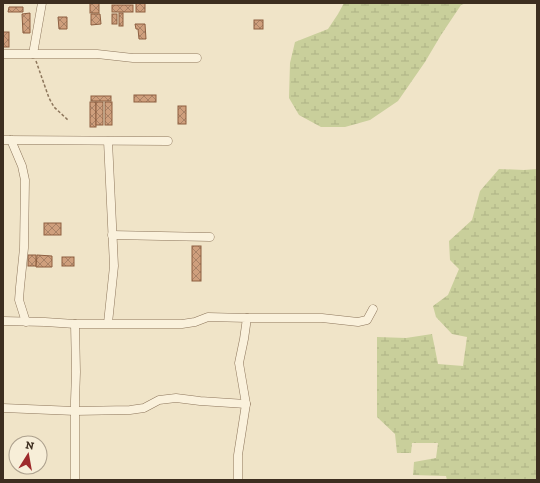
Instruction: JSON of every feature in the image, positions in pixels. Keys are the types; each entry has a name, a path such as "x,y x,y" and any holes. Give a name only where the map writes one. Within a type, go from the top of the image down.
{"street":[{"path":"33,54 42,3"},
{"path":"3,54 63,53 97,54 133,58 197,58"},
{"path":"7,140 168,141"},
{"path":"7,140 22,166 25,180 24,248 20,300 26,322"},
{"path":"108,141 114,266 108,324"},
{"path":"112,235 210,237"},
{"path":"3,321 75,324 182,324 195,322 208,317 322,318 358,322 367,320 373,310"},
{"path":"238,480 238,455 246,404 239,362 247,318"},
{"path":"75,324 75,480"},
{"path":"3,408 75,411 130,410 144,408 159,400 176,398 246,404"}],"path":[{"path":"33,54 49,98 54,107 68,120"}],"green space":[{"path":"344,3 466,3 461,5 398,101 370,120 345,127 321,127 299,115 289,98 290,63 295,42 328,29"},
{"path":"499,169 537,169 537,480 447,480 446,476 413,475 414,462 436,458 438,443 412,443 411,453 397,453 395,434 377,417 377,337 406,338 432,334 438,364 463,366 467,337 452,334 436,317 433,306 448,295 459,269 450,260 449,241 472,220 480,191"}],"building":[{"path":"90,3 99,3 99,13 90,13"},
{"path":"136,3 145,3 145,12 136,12"},
{"path":"112,5 133,5 133,12 112,12"},
{"path":"9,7 23,7 23,12 8,12"},
{"path":"30,13 30,33 23,33 22,14"},
{"path":"119,13 123,13 123,26 119,26"},
{"path":"91,14 100,14 101,24 91,25"},
{"path":"112,14 117,14 117,24 112,24"},
{"path":"58,17 67,17 67,29 59,29"},
{"path":"254,20 263,20 263,29 254,29"},
{"path":"135,24 145,24 146,39 139,39 138,29 136,29"},
{"path":"3,32 9,32 9,47 3,47"},
{"path":"134,95 156,95 156,102 134,102"},
{"path":"91,96 111,96 111,101 91,101"},
{"path":"90,102 96,102 96,127 90,127"},
{"path":"96,102 103,102 103,125 96,125"},
{"path":"105,102 112,102 112,125 105,125"},
{"path":"178,106 186,106 186,124 178,124"},
{"path":"44,223 61,223 61,235 44,235"},
{"path":"192,246 201,246 201,281 192,281"},
{"path":"28,255 36,255 36,266 28,266"},
{"path":"37,255 52,256 52,267 36,267"},
{"path":"62,257 74,257 74,266 62,266"}]}
